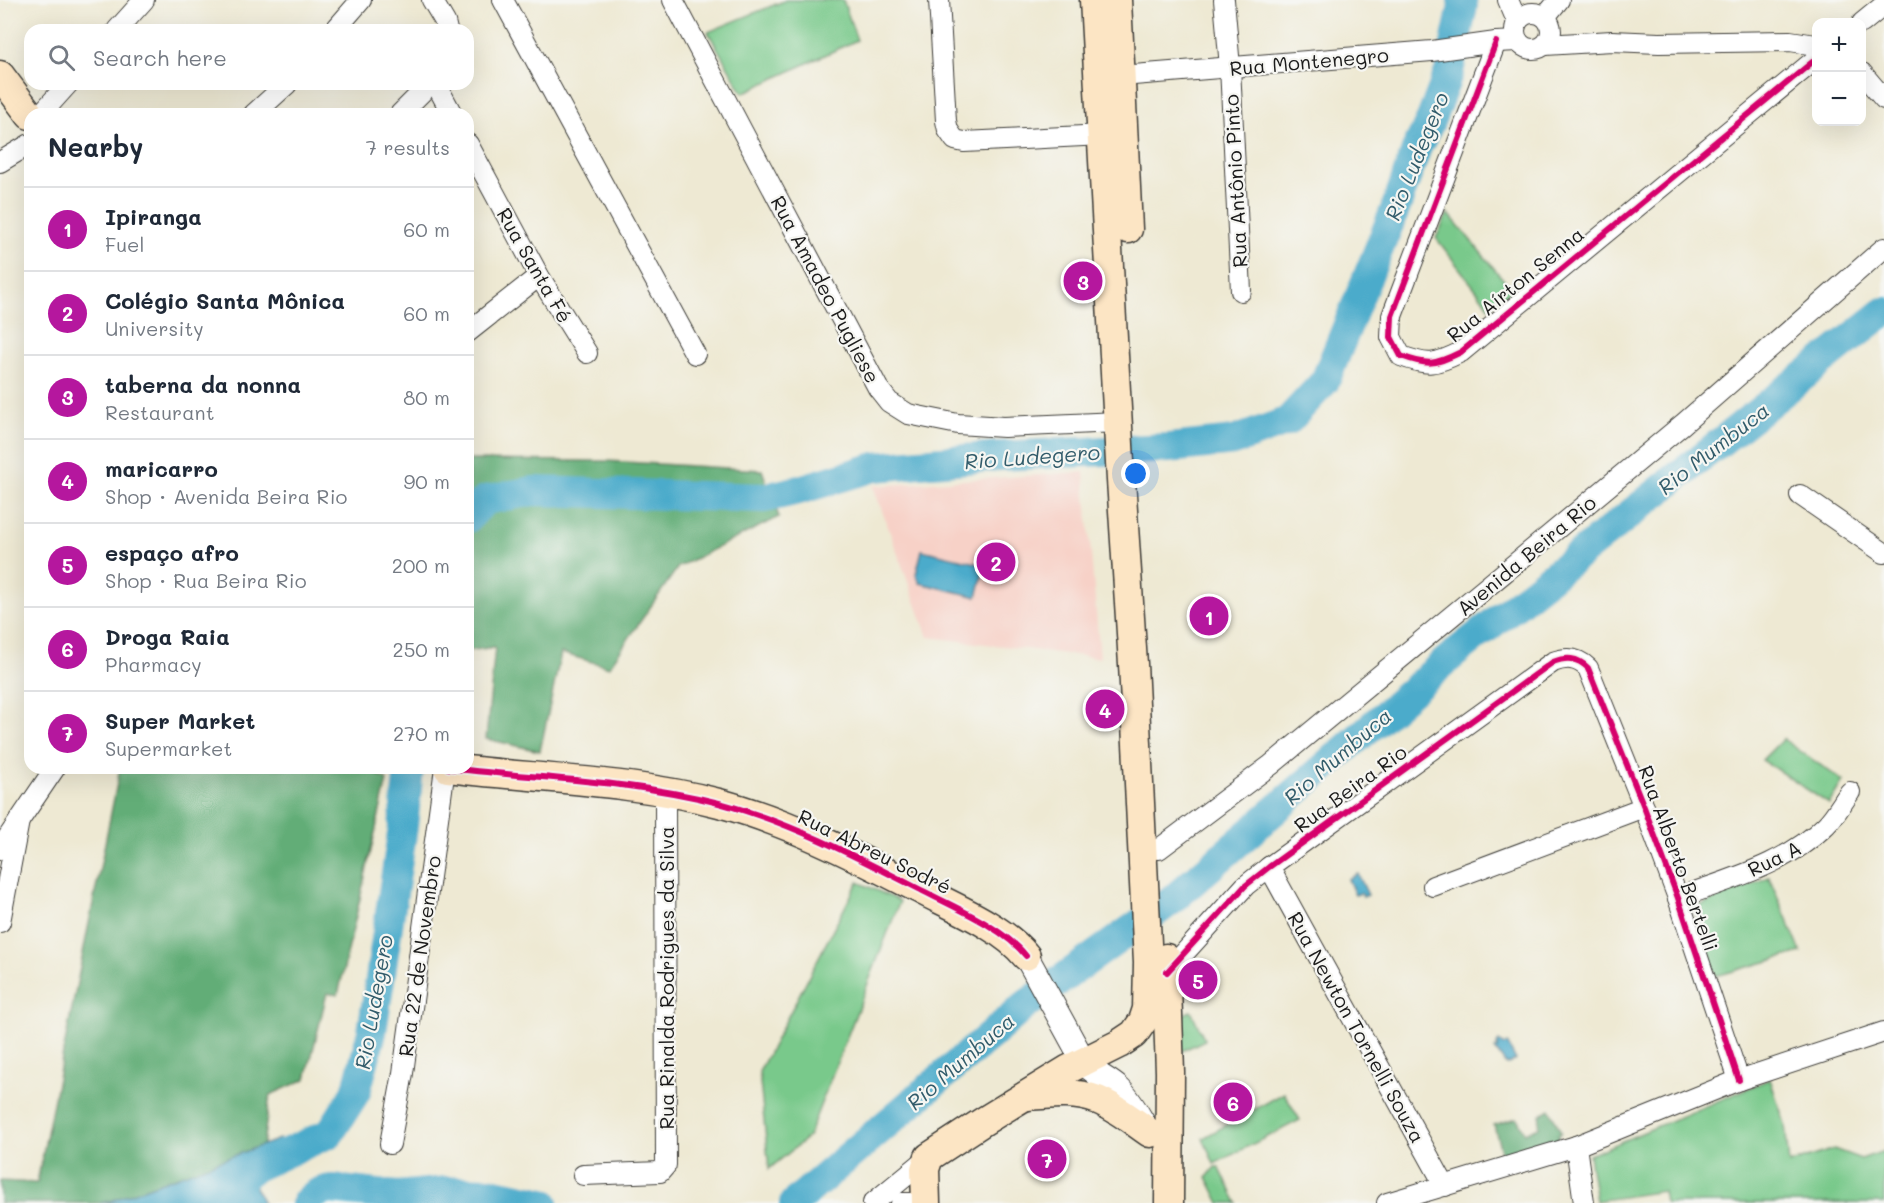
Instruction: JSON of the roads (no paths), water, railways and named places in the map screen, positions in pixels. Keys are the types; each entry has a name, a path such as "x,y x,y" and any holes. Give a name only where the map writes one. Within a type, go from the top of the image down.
{"main road":[{"path":"1094,0 1124,429 1130,481 1160,962 1169,1203"},
{"path":"1117,0 1121,76 1124,429"},
{"path":"0,75 24,108"},
{"name":"Rua Abreu Sodré","path":"474,770 590,781 665,791 719,803 765,818 817,838 879,868 999,932 1026,956"},
{"path":"926,1203 925,1169 929,1157 1024,1097 1077,1050 1129,1038 1141,1024 1160,962"},
{"path":"1024,1097 1062,1094 1096,1099 1150,1134"},
{"name":"Rua Abreu Sodré","path":"1169,1166 1191,1203"}],"street":[{"path":"122,24 144,0"},
{"path":"340,24 361,0"},
{"path":"432,0 446,24"},
{"path":"503,0 695,354"},
{"name":"Rua Amadeo Pugliese","path":"673,0 878,388 889,402 908,414 958,424 1124,429"},
{"path":"939,0 946,121 948,130 955,140 964,142 1103,135"},
{"name":"Rua Antônio Pinto","path":"1224,0 1230,67 1241,291"},
{"path":"1509,0 1526,47 1536,49 1559,0"},
{"path":"1866,20 1884,5"},
{"path":"1519,27 1536,13 1547,29 1612,41 1659,43 1790,41 1812,44"},
{"name":"Rua Montenegro","path":"1121,76 1471,47 1496,42 1519,27"},
{"name":"Rua Aírton Senna","path":"1496,42 1392,316 1390,337 1401,356 1421,363 1440,362 1461,352 1812,62"},
{"path":"1866,79 1884,99"},
{"path":"46,108 63,90"},
{"path":"260,108 280,90"},
{"path":"406,108 424,90"},
{"path":"439,90 449,108"},
{"path":"0,162 24,148"},
{"name":"Rua Santa Fé","path":"474,155 539,276 587,353"},
{"name":"Avenida Beira Rio","path":"1154,866 1271,765 1683,424 1884,248"},
{"path":"474,327 539,276"},
{"path":"1800,495 1884,553"},
{"name":"Rua Beira Rio","path":"1160,962 1269,867 1553,662 1561,658 1573,658"},
{"name":"Rua Alberto Bertelli","path":"1573,658 1581,661 1588,668 1644,807 1678,898 1739,1080"},
{"path":"0,849 51,774"},
{"name":"Rua 22 de Novembro","path":"390,1144 403,1073 446,774"},
{"name":"Rua Rinalda Rodrigues da Silva","path":"583,1175 660,1172 666,1165 665,791"},
{"name":"Rua A","path":"1678,898 1766,866 1787,855 1811,839 1828,823 1850,792"},
{"path":"1433,886 1644,807"},
{"path":"0,922 19,821"},
{"name":"Rua Newton Tornelli Souza","path":"1269,867 1445,1186"},
{"name":"Rua Abreu Sodré","path":"1026,956 1077,1050 1092,1071 1118,1089 1130,1102 1169,1166"},
{"path":"1387,1203 1576,1146 1739,1080 1884,1032"},
{"path":"1576,1146 1584,1203"},
{"path":"873,1203 929,1157"},
{"path":"901,1203 914,1203"}],"water":[{"path":"922,550 985,565 977,597 920,583 916,574"},
{"path":"1358,874 1368,895 1363,897 1361,893 1355,895 1348,879"},
{"path":"1499,1041 1504,1045 1507,1043 1516,1060 1506,1065 1495,1049 1498,1048"},
{"path":"279,1139 277,1164 254,1185 263,1203 100,1203 111,1201"}],"waterway":[{"name":"Rio Ludegero","path":"474,512 485,500 533,491 765,498 875,467 999,456 1169,448 1234,441 1288,421 1325,381 1449,72 1463,6 1462,0"},
{"name":"Rio Mumbuca","path":"794,1203 1027,1004 1171,901 1454,654 1884,312"},
{"name":"Rio Ludegero","path":"242,1177 255,1167 330,1133 356,1092 372,1032 403,827 408,774"},
{"name":"Rio Mumbuca","path":"306,1203 317,1193 332,1189 397,1196 447,1191 490,1192 544,1203"}],"place":[{"name":"taberna da nonna","path":"1083,281"},
{"name":"Colégio Santa Mônica","path":"996,562"},
{"name":"Ipiranga","path":"1209,616"},
{"name":"maricarro","path":"1105,709"},
{"name":"espaço afro","path":"1198,980"},
{"name":"Droga Raia","path":"1233,1102"},
{"name":"Super Market","path":"1047,1159"}]}
